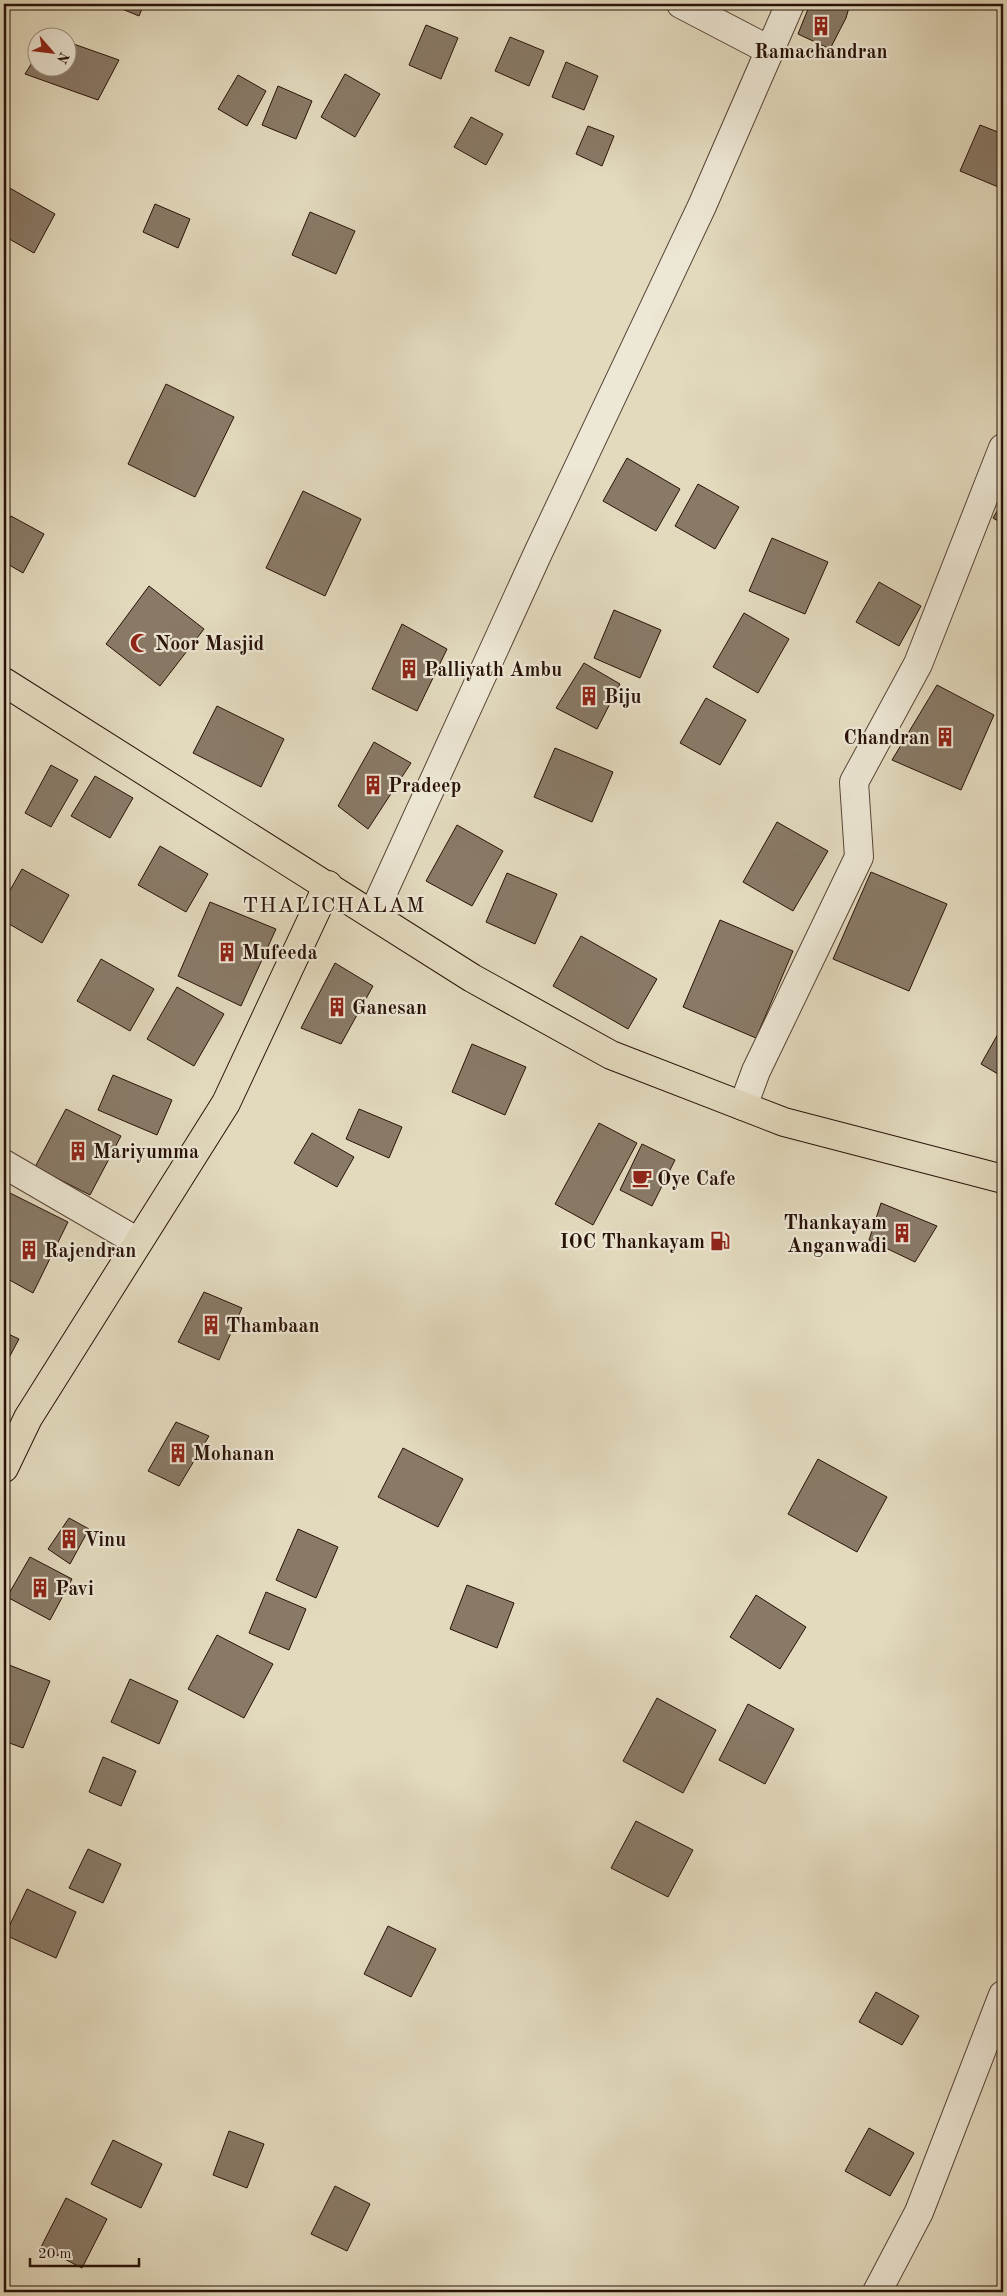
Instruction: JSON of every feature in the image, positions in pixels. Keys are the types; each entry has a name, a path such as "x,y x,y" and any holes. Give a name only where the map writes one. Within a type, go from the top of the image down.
{"main road":[{"path":"4,682 328,885 472,978 611,1055 784,1122 1003,1179"},
{"path":"4,1468 28,1418 226,1103 328,885"}],"street":[{"path":"681,4 769,50"},
{"path":"373,914 538,553 702,206 790,4"},
{"path":"742,1106 756,1071 859,857 854,782 918,664 1003,448"},
{"path":"4,1164 138,1242"},
{"path":"877,2292 919,2212 1003,1995"}],"building":[{"path":"110,4 144,4 139,16"},
{"name":"Ramachandran","path":"810,4 850,4 846,18 830,49 798,34"},
{"path":"426,25 458,38 441,79 409,65"},
{"path":"510,37 544,51 529,86 495,71"},
{"path":"78,46 119,60 98,100 36,78 78,78"},
{"path":"566,62 598,76 584,110 552,97"},
{"path":"345,74 380,94 355,137 321,117"},
{"path":"238,75 266,91 247,126 218,109"},
{"path":"278,86 312,101 296,139 262,125"},
{"path":"471,117 503,134 486,165 454,147"},
{"path":"980,125 1003,134 1003,189 960,171"},
{"path":"588,126 614,136 602,166 576,154"},
{"path":"8,187 55,214 34,253 4,236 4,193"},
{"path":"155,204 190,219 178,248 143,232"},
{"path":"310,212 355,231 336,274 292,255"},
{"path":"166,384 234,417 195,497 128,464"},
{"path":"627,458 680,489 656,531 603,501"},
{"path":"698,484 739,507 715,549 675,526"},
{"path":"303,491 361,519 325,596 266,568"},
{"path":"1003,501 1003,524 993,518"},
{"path":"11,516 44,534 23,573 4,562 4,528"},
{"path":"772,538 828,562 805,614 749,591"},
{"path":"879,582 921,606 899,646 856,622"},
{"path":"149,586 204,629 160,686 106,644"},
{"path":"614,610 661,630 640,678 594,658"},
{"path":"744,613 789,639 758,693 713,667"},
{"name":"Palliyath Ambu","path":"402,624 447,649 417,711 372,689"},
{"name":"Biju","path":"584,663 620,684 597,729 556,708"},
{"name":"Chandran","path":"937,685 994,715 961,790 892,760"},
{"path":"706,698 746,720 720,765 680,743"},
{"path":"217,706 284,739 261,787 193,753"},
{"name":"Pradeep","path":"374,742 411,763 368,829 338,806"},
{"path":"555,748 613,772 592,822 534,797"},
{"path":"51,765 78,780 51,827 25,813"},
{"path":"95,776 133,798 110,838 71,816"},
{"path":"777,822 828,851 793,911 743,882"},
{"path":"457,825 503,851 472,906 426,881"},
{"path":"160,846 208,874 186,912 138,885"},
{"path":"22,869 69,895 42,943 4,921 4,901"},
{"path":"871,872 947,904 909,991 833,959"},
{"path":"507,873 557,894 535,944 486,922"},
{"name":"Mufeeda","path":"210,902 276,929 241,1006 178,976"},
{"path":"720,920 793,951 756,1038 683,1007"},
{"path":"581,936 657,979 628,1029 553,986"},
{"path":"101,959 154,989 130,1031 77,1001"},
{"name":"Ganesan","path":"335,963 373,986 341,1044 301,1028"},
{"path":"177,987 224,1014 194,1066 147,1039"},
{"path":"1003,1025 1003,1077 981,1064"},
{"path":"472,1044 526,1067 505,1115 452,1092"},
{"path":"113,1075 172,1100 157,1135 98,1110"},
{"name":"Mariyumma","path":"66,1109 121,1136 90,1195 35,1167"},
{"path":"359,1109 402,1127 389,1158 346,1139"},
{"path":"599,1123 637,1143 593,1225 555,1204"},
{"path":"312,1133 354,1157 337,1187 294,1163"},
{"path":"642,1144 675,1160 652,1206 620,1190"},
{"name":"Rajendran","path":"4,1190 68,1222 33,1293 4,1277"},
{"name":"Thankayam Anganwadi","path":"881,1203 937,1226 915,1262 869,1240"},
{"name":"Thambaan","path":"204,1292 242,1308 219,1360 178,1342"},
{"path":"4,1332 19,1339 4,1367"},
{"name":"Mohanan","path":"176,1422 209,1436 179,1486 148,1471"},
{"path":"403,1448 463,1479 438,1527 378,1497"},
{"path":"818,1459 887,1497 857,1552 788,1514"},
{"name":"Vinu","path":"69,1518 89,1529 70,1564 48,1549"},
{"path":"298,1529 338,1547 316,1598 276,1580"},
{"name":"Pavi","path":"30,1557 72,1579 50,1620 7,1597"},
{"path":"467,1585 514,1603 497,1648 450,1629"},
{"path":"266,1592 306,1609 289,1650 249,1633"},
{"path":"756,1595 806,1627 780,1669 730,1637"},
{"path":"217,1635 273,1664 244,1718 188,1689"},
{"path":"4,1663 50,1681 23,1748 4,1741"},
{"path":"130,1679 178,1701 159,1744 111,1722"},
{"path":"657,1698 716,1730 683,1793 623,1761"},
{"path":"748,1704 794,1729 765,1784 719,1760"},
{"path":"103,1757 136,1771 121,1806 89,1792"},
{"path":"636,1821 693,1850 668,1897 611,1868"},
{"path":"88,1849 121,1864 103,1903 69,1888"},
{"path":"27,1889 76,1912 56,1958 5,1935"},
{"path":"388,1926 436,1949 411,1997 364,1974"},
{"path":"876,1992 919,2016 902,2045 859,2022"},
{"path":"869,2128 914,2153 890,2196 845,2171"},
{"path":"229,2131 264,2144 247,2188 213,2175"},
{"path":"113,2140 162,2164 141,2208 91,2184"},
{"path":"335,2186 370,2204 347,2251 311,2234"},
{"path":"66,2198 107,2219 82,2268 41,2247"}],"place":[{"name":"Ramachandran","path":"821,26"},
{"name":"Noor Masjid","path":"140,643"},
{"name":"Palliyath Ambu","path":"409,669"},
{"name":"Biju","path":"589,696"},
{"name":"Chandran","path":"945,737"},
{"name":"Pradeep","path":"373,785"},
{"name":"Mufeeda","path":"227,952"},
{"name":"Ganesan","path":"337,1007"},
{"name":"Mariyumma","path":"78,1151"},
{"name":"Oye Cafe","path":"642,1178"},
{"name":"Thankayam Anganwadi","path":"902,1233"},
{"name":"IOC Thankayam","path":"720,1241"},
{"name":"Rajendran","path":"29,1250"},
{"name":"Thambaan","path":"211,1325"},
{"name":"Mohanan","path":"178,1453"},
{"name":"Vinu","path":"69,1539"},
{"name":"Pavi","path":"40,1588"}],"district":[{"name":"THALICHALAM","path":"334,904"}]}
